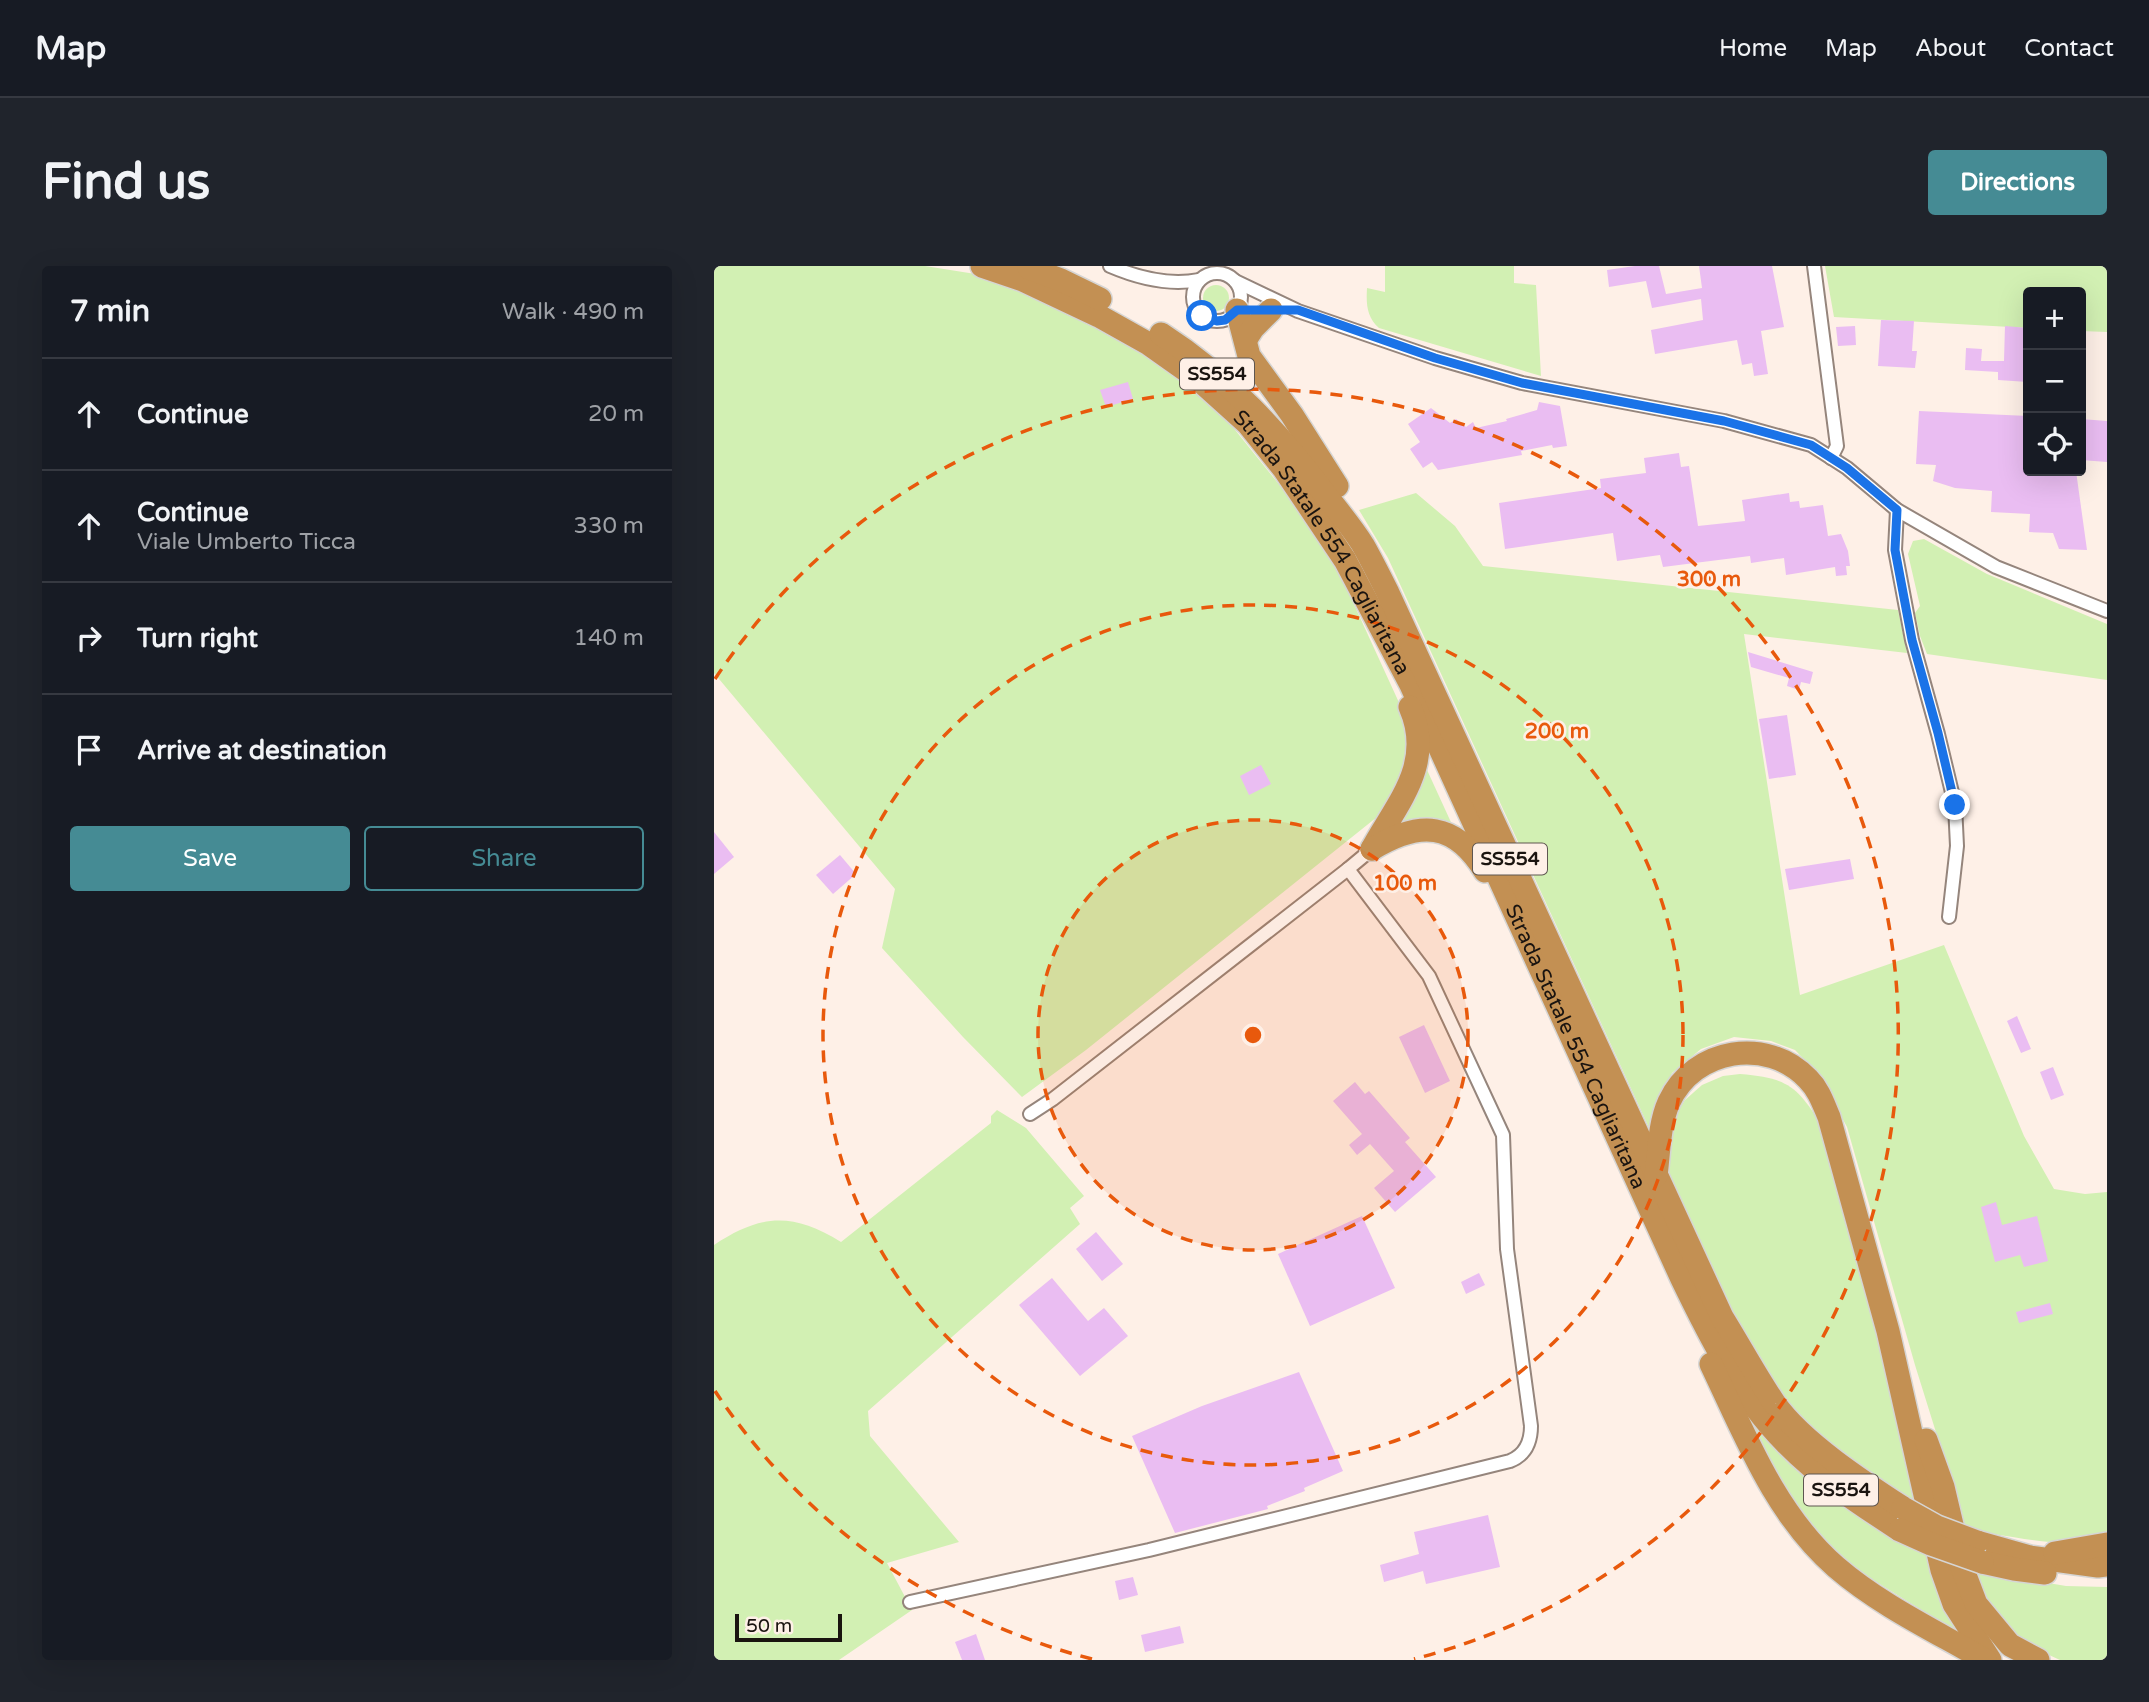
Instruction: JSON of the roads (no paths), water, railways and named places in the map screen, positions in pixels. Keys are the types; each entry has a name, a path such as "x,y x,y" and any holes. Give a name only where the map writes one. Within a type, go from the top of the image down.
{"highway":[{"name":"Strada Statale 554 Cagliaritana","path":"982,266 1023,280 1088,310 1149,344 1197,378 1248,424 1284,469 1345,560 1411,685 1682,1279 1731,1373 1752,1404 1777,1433 1846,1494 1902,1519"},
{"name":"Strada Statale 554 Cagliaritana","path":"1024,266 1061,280 1111,305 1172,341 1225,381 1264,418 1298,457 1362,543 1388,593 1722,1317 1776,1405 1802,1433 1867,1484 1931,1544 1980,1552 2107,1565"},
{"path":"1237,310 1249,356 1292,415 1347,503 1362,543"},
{"path":"1246,340 1253,328 1271,310"},
{"path":"1372,849 1401,803 1413,774 1417,749 1416,720 1405,696 1411,685"},
{"path":"1372,849 1389,840 1416,832 1442,832 1462,841 1474,853 1489,877 1502,881"},
{"path":"1656,1176 1664,1117 1669,1102 1693,1070 1707,1062 1744,1052 1763,1054 1782,1060 1799,1071 1819,1092 1829,1117 1888,1331 1942,1570 1954,1604 1988,1660"},
{"path":"1682,1279 1694,1326 1742,1428 1771,1488 1801,1529 1836,1566 1884,1602 1988,1660"},
{"path":"1888,1331 1942,1488 1962,1567 1976,1604 2010,1645 2038,1660"},
{"path":"2030,1557 2107,1544"},
{"name":"Strada Statale 554 Cagliaritana","path":"1980,1552 2014,1569 2087,1578 2107,1577"}],"street":[{"path":"1110,266 1146,279 1170,283 1199,280 1213,273 1221,273 1298,310 1435,358 1522,383 1724,421 1811,445 1847,468 1897,510 1996,567 2107,611"},
{"path":"1814,266 1837,446 1831,458"},
{"path":"1199,280 1192,295 1193,303 1202,316 1209,320 1225,320 1237,310 1241,295 1235,281"},
{"path":"1237,310 1298,310"},
{"path":"1897,510 1895,550 1907,615 1955,805 1957,846 1949,917"},
{"path":"1030,1114 1053,1099 1372,849"},
{"path":"910,1602 1162,1547 1510,1461 1522,1455 1530,1438 1531,1426 1507,1249 1503,1135 1429,976 1348,869"}]}
